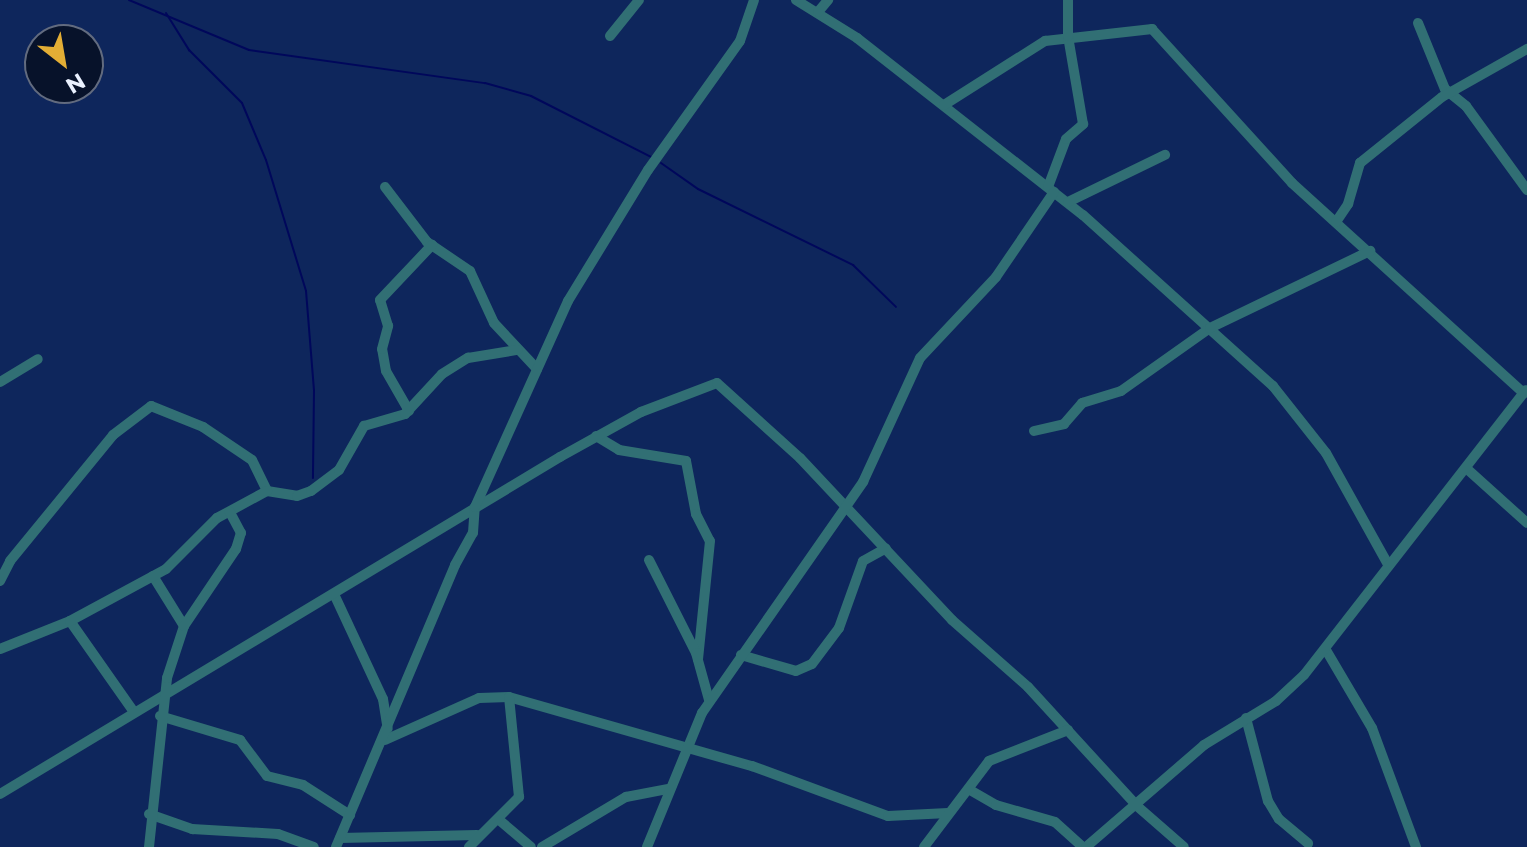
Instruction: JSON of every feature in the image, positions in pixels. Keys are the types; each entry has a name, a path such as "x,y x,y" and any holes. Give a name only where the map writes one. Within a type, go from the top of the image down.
{"street":[{"path":"610,36 639,0"},
{"path":"477,835 338,843 387,736 455,565 473,533 475,507 571,295 648,170 740,41 754,0"},
{"path":"796,0 818,12 944,105 1068,202 1273,386 1326,453 1389,566"},
{"path":"818,12 828,0"},
{"path":"647,847 683,749 709,700 846,507 883,443 927,348 996,277 1051,190 1066,139 1083,124 1068,36 1068,0"},
{"path":"1418,23 1450,92 1527,190"},
{"path":"944,105 1045,41 1147,27 1156,31 1292,183 1524,394 1326,650 1276,701 1204,745 1137,806 1085,847 1055,822 996,805 970,790"},
{"path":"1336,222 1348,204 1360,163 1450,92 1527,49"},
{"path":"1068,202 1165,155"},
{"path":"385,187 432,245 470,271 491,317 537,369"},
{"path":"409,411 382,357 388,326 380,300 432,245"},
{"path":"1034,431 1061,425 1082,403 1121,391 1210,328 1370,251"},
{"path":"0,649 70,621 153,576 230,512 267,491 297,496 311,491 339,470 364,426 409,411 460,362 517,350"},
{"path":"0,382 38,359"},
{"path":"0,794 596,436 641,412 721,383 886,548 952,620 1068,730 1137,806 1184,847"},
{"path":"0,581 10,561 113,435 151,406 203,427 252,460 267,491"},
{"path":"596,436 619,450 686,461 696,514 710,541 698,659"},
{"path":"1466,468 1527,523"},
{"path":"149,847 149,814 164,694 184,626 236,549 241,533 230,512"},
{"path":"741,655 796,671 812,664 839,628 863,561 886,548"},
{"path":"649,560 698,659 709,700"},
{"path":"153,576 184,626"},
{"path":"334,594 383,699 387,736"},
{"path":"70,621 134,712"},
{"path":"1326,650 1372,728 1416,847"},
{"path":"387,736 479,698 509,697 683,749 752,766 888,816 948,813"},
{"path":"469,847 477,835 519,797 509,697"},
{"path":"160,716 240,740 267,776 303,785 350,815"},
{"path":"1246,718 1268,801 1279,819 1308,843"},
{"path":"924,847 995,757 1068,730"},
{"path":"542,847 613,803 668,789"},
{"path":"149,814 192,829 278,834 314,847"},
{"path":"498,819 531,847"}],"waterway":[{"path":"129,0 249,50 485,83 531,96 651,157"},
{"path":"166,13 189,50 242,103 266,160 306,291 314,391 313,478"},
{"path":"661,163 698,189 853,265 896,307"}]}
